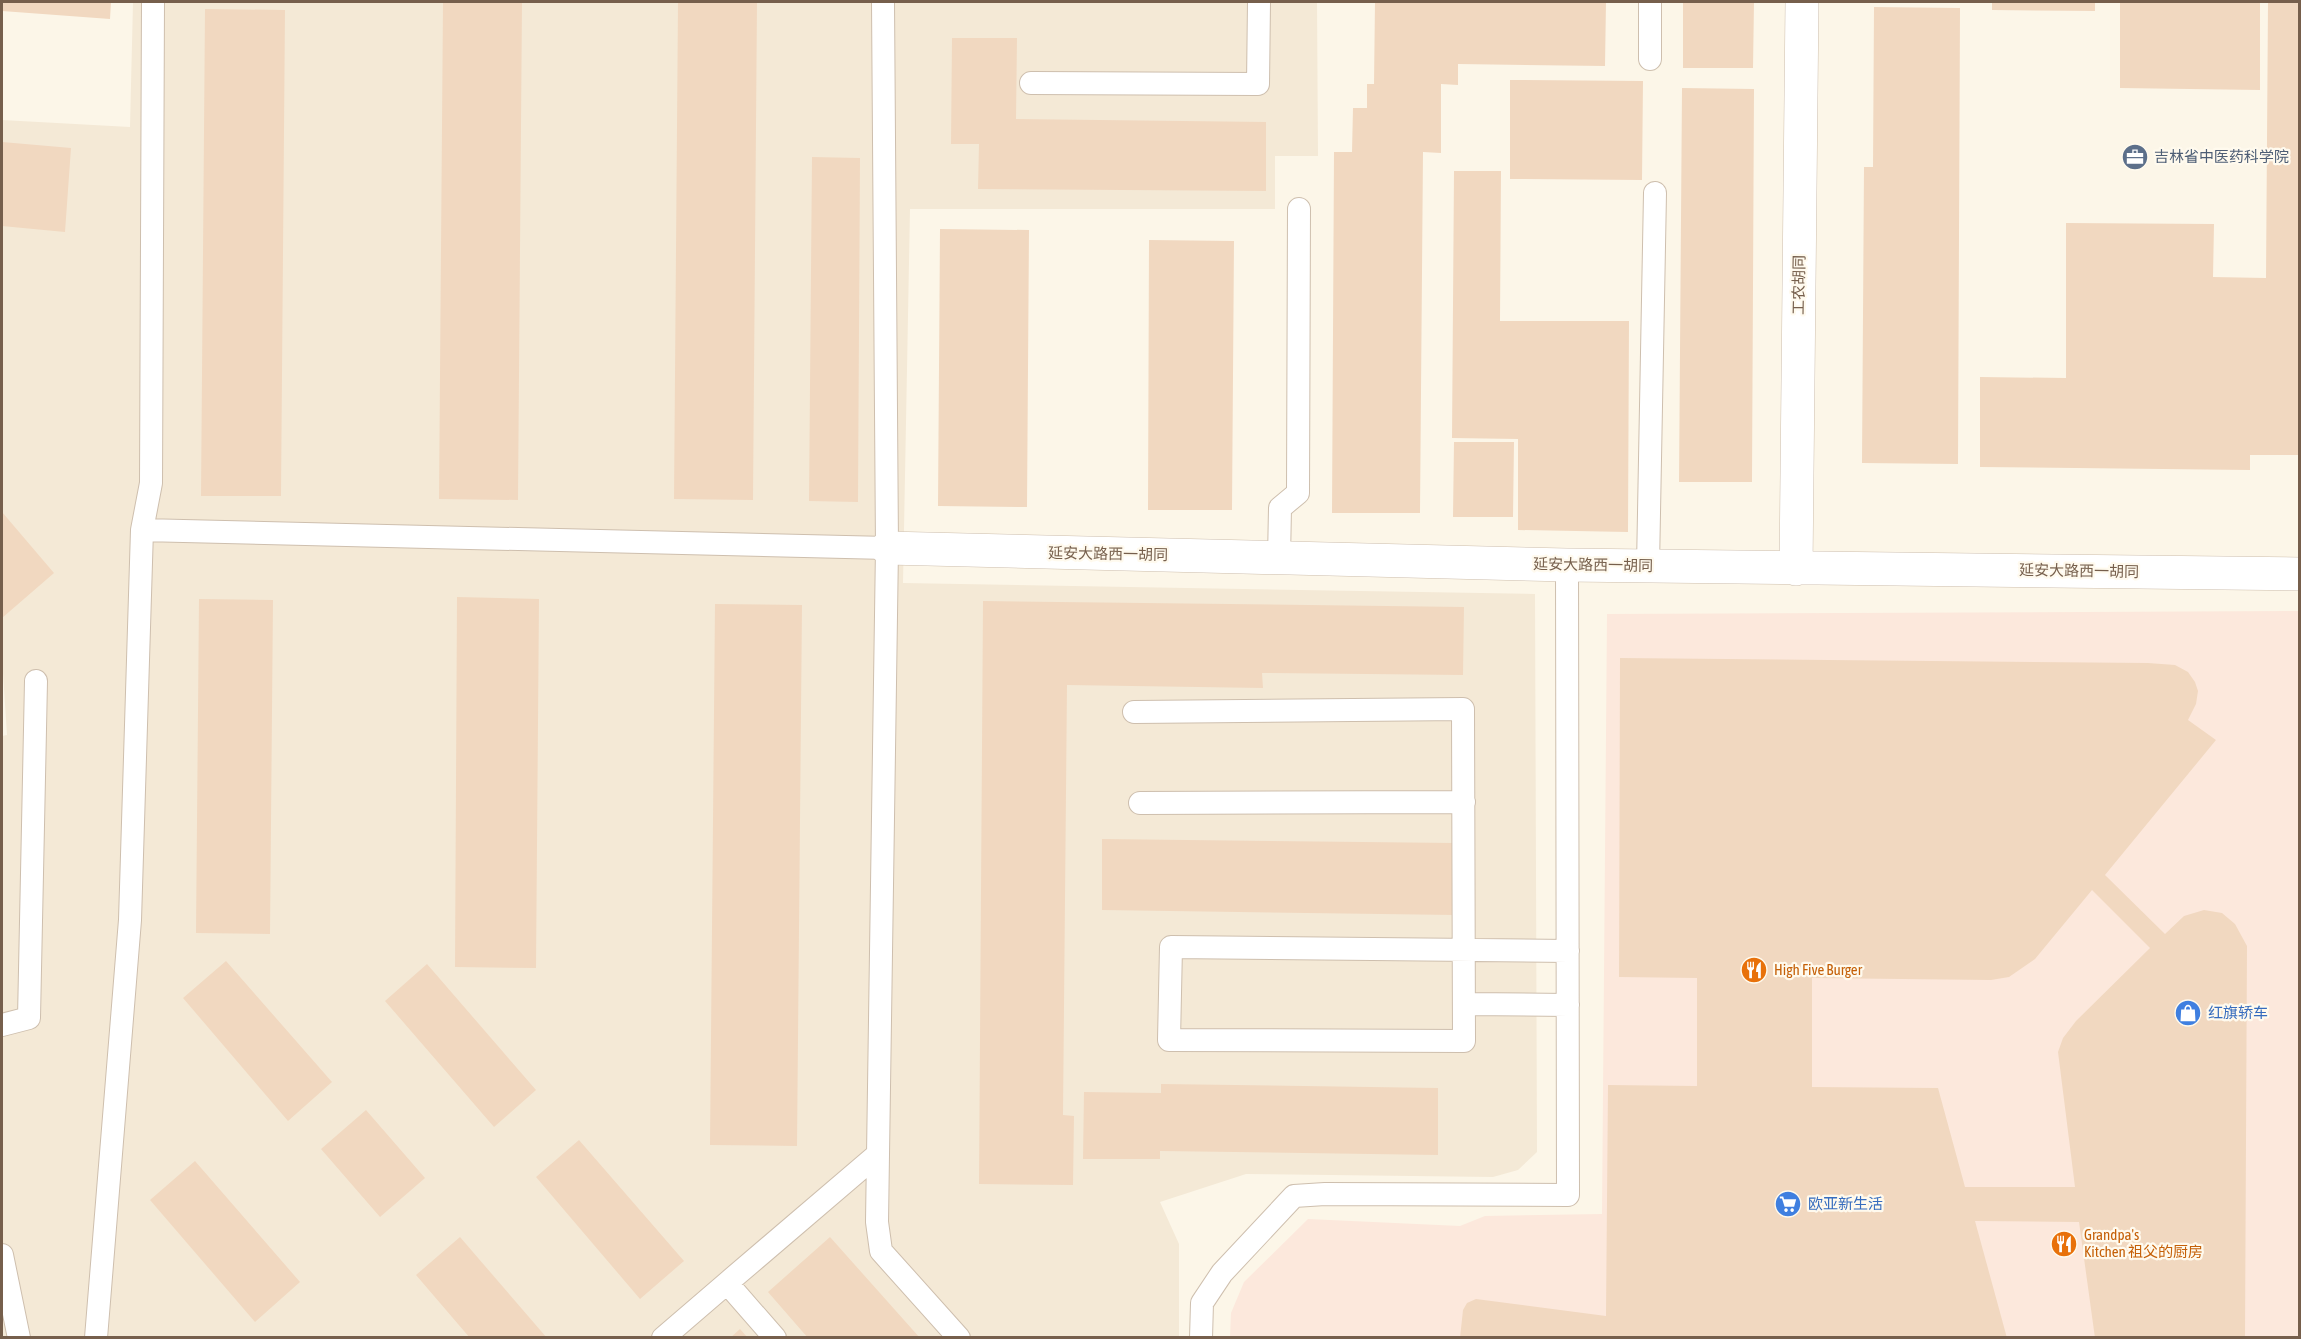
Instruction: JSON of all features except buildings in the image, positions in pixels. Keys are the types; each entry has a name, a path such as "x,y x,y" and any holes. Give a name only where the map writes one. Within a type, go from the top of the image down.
{"street":[{"name":"工农胡同","path":"1796,568 1802,2"},
{"name":"延安大路西一胡同","path":"887,548 1567,565 2300,574"}],"lane":[{"path":"96,1338 130,920 142,530 151,483 153,2"},
{"path":"883,2 887,548 878,1222 881,1251 959,1338"},
{"path":"1031,83 1258,84 1259,2"},
{"path":"1650,2 1650,59"},
{"path":"1648,566 1655,193"},
{"path":"1279,558 1280,508 1298,493 1299,209"},
{"path":"142,530 887,548"},
{"path":"1201,1338 1202,1303 1222,1273 1294,1196 1325,1194 1568,1195 1567,565"},
{"path":"2,1025 29,1018 36,681"},
{"path":"1134,712 1463,710 1464,802 1464,950 1464,1004 1464,1041 1169,1041 1171,947 1464,950 1568,951"},
{"path":"1140,803 1464,802"},
{"path":"1464,1004 1568,1005"},
{"path":"663,1338 878,1154"},
{"path":"2,1255 19,1338"},
{"path":"727,1283 775,1338"}],"shaded area":[{"path":"133,2 1317,2 1318,156 1275,156 1275,209 910,209 903,583 1535,594 1537,1152 1518,1170 1493,1177 1246,1174 1160,1202 1179,1244 1179,1337 2,1337 2,736 7,735 2,658 2,120 130,127"},
{"path":"2299,611 2299,1337 1230,1338 1231,1313 1244,1282 1308,1219 1460,1226 1485,1216 1602,1214 1607,614"}],"place":[{"name":"吉林省中医药科学院","path":"2135,157"},
{"name":"High Five Burger","path":"1754,970"},
{"name":"红旗轿车","path":"2188,1013"},
{"name":"欧亚新生活","path":"1788,1204"},
{"name":"Grandpa's Kitchen 祖父的厨房","path":"2064,1244"}]}
